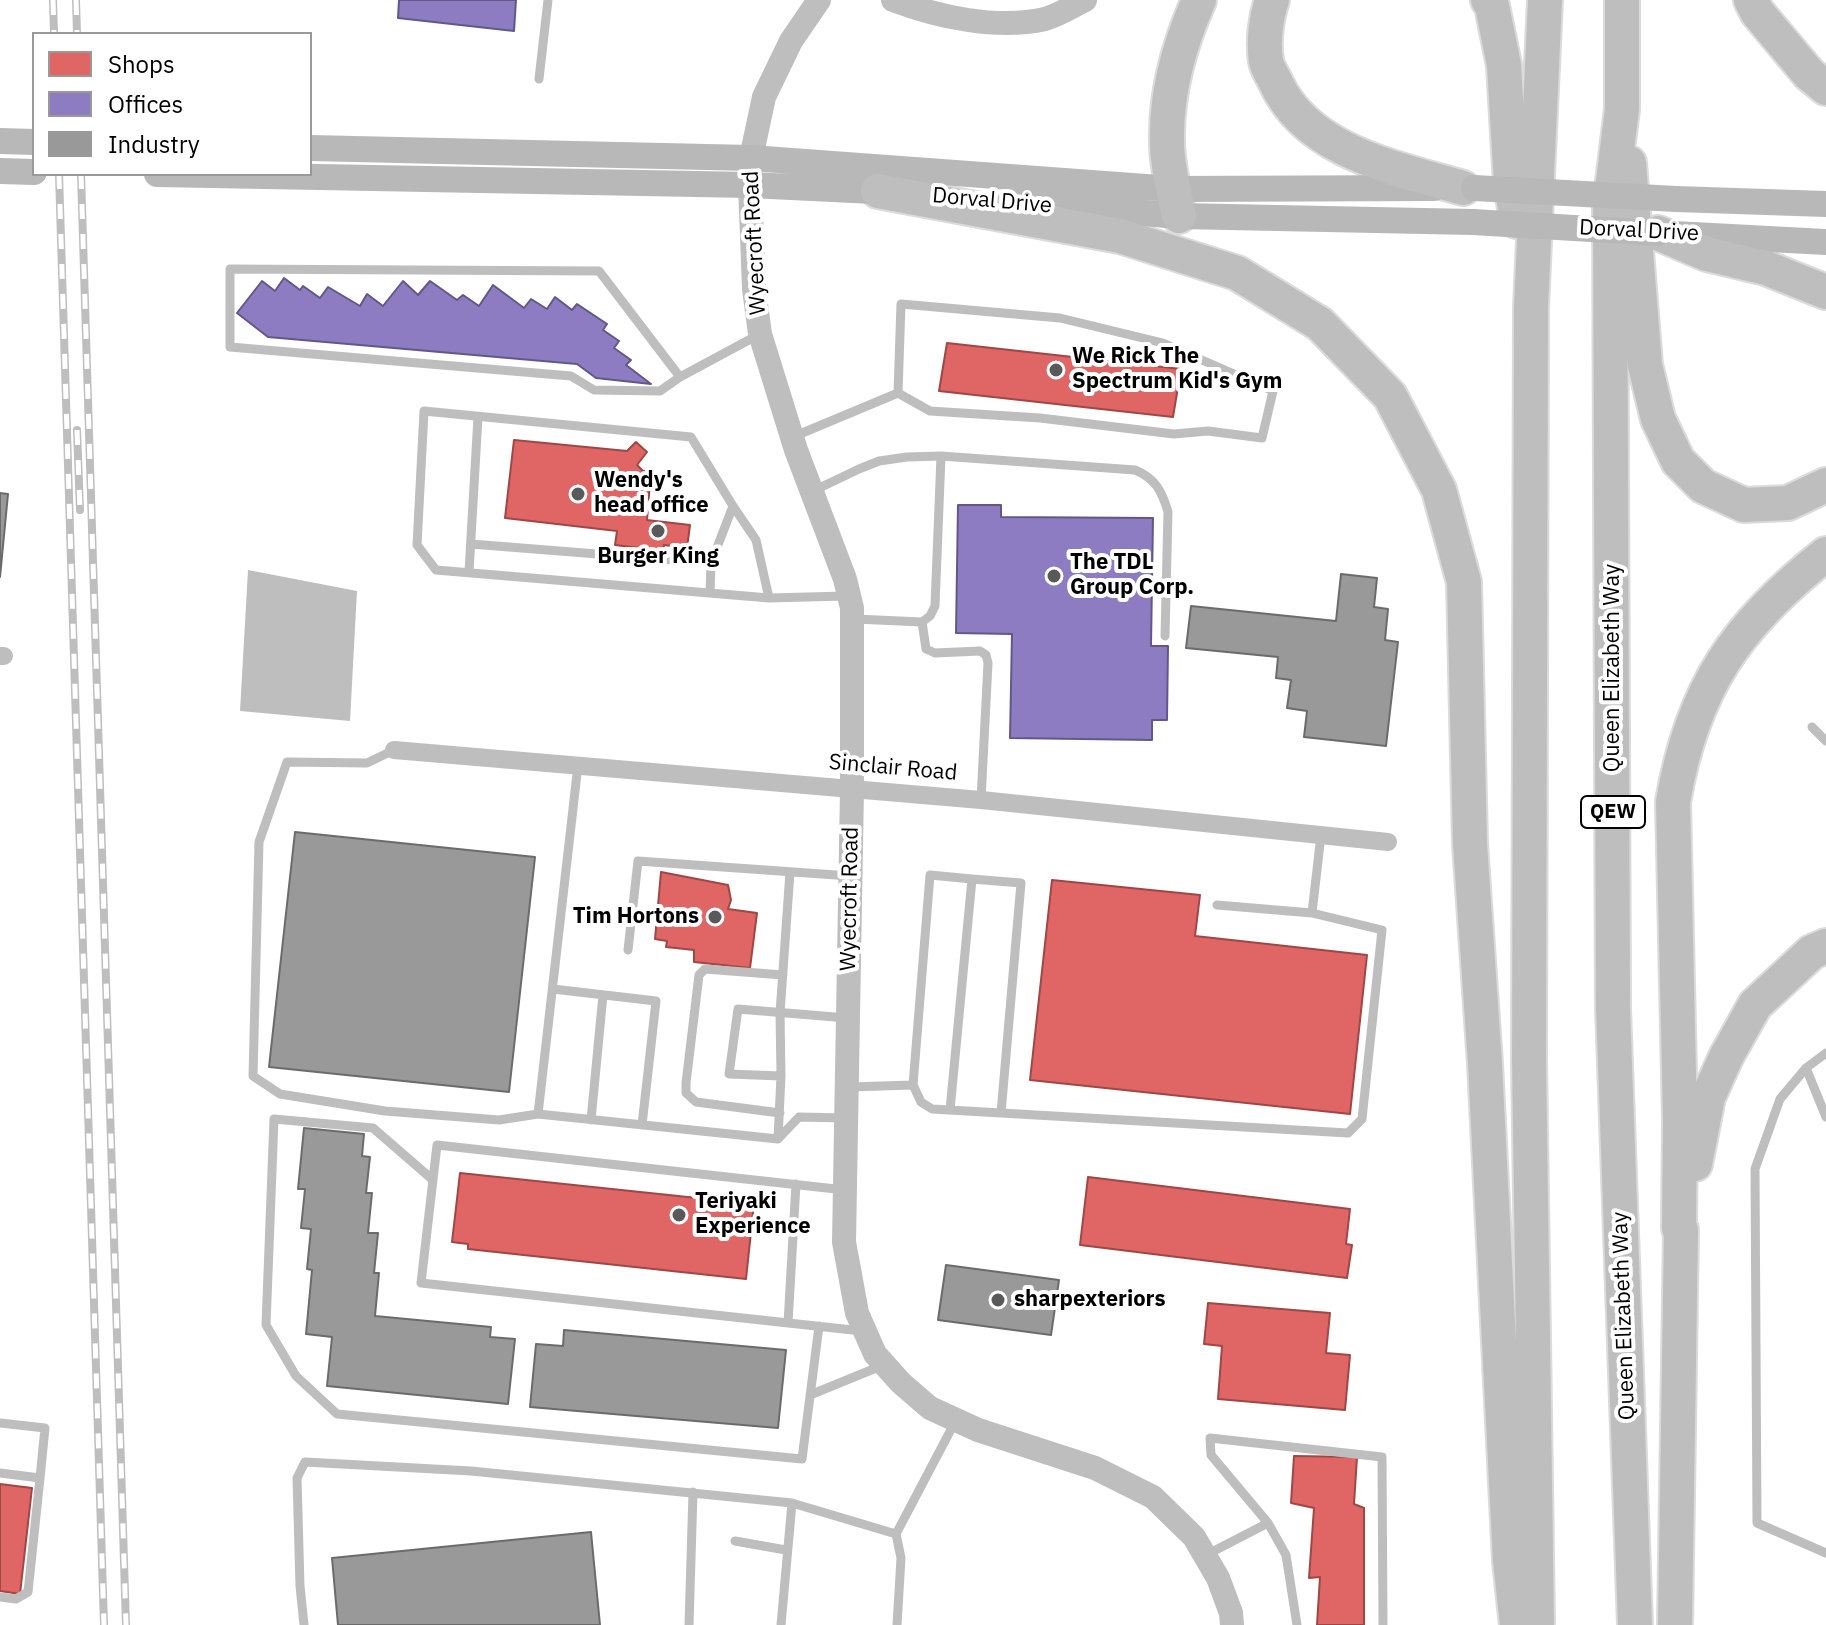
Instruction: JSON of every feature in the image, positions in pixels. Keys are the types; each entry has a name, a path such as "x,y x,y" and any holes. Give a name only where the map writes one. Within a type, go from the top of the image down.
{"highway":[{"path":"1176,203 1167,137 1173,86 1184,35 1199,0"},
{"path":"1272,0 1267,14 1266,62 1285,102 1313,131 1378,163 1468,188"},
{"path":"1488,0 1504,65 1511,184 1531,307"},
{"path":"1537,1625 1529,1058 1531,307 1545,0"},
{"name":"Queen Elizabeth Way","path":"1622,0 1622,109 1610,206 1613,1008 1635,1625"},
{"path":"1751,0 1757,12 1809,74 1826,88"},
{"path":"1622,109 1634,208 1645,365 1658,419 1678,461 1703,486 1744,505 1788,503 1826,485"},
{"path":"878,191 1120,236 1237,273 1320,324 1390,396 1439,490 1464,582 1470,844 1485,1064 1509,1546 1517,1625"},
{"path":"1658,233 1707,254 1766,268 1826,292"},
{"path":"1681,1230 1673,816 1680,760 1713,676 1745,630 1793,580 1826,554"},
{"path":"1675,1625 1681,1230 1693,1195 1695,1166 1708,1097 1755,1005 1812,952 1826,946"}],"main road":[{"path":"0,141 32,142"},
{"name":"Dorval Drive","path":"312,148 751,158 1176,203 1468,188 1826,204"},
{"path":"0,171 32,172"},
{"name":"Dorval Drive","path":"265,176 750,185 1176,203 1826,242"}],"street":[{"name":"Wyecroft Road","path":"819,0 791,41 764,97 751,158 750,185 754,289 760,334 850,608 852,789 844,1242 857,1313 875,1354 901,1383 930,1408 978,1430 1095,1468 1153,1497 1194,1537 1218,1578 1231,1613 1232,1625"},
{"path":"893,0 917,9 997,24 1047,18 1085,0"},
{"name":"Sinclair Road","path":"394,750 981,800 1388,842"}],"lane":[{"path":"539,79 548,0"},
{"path":"680,377 599,271 230,269 230,347 571,376 594,390 660,391 760,334"},
{"path":"901,304 1060,318 1163,343 1273,391 1262,438 1208,431 1174,434 1040,418 930,411 898,393 901,304"},
{"path":"792,437 898,393"},
{"path":"769,598 756,540 691,437 424,411 417,545 436,570 769,598 850,608 922,622 930,616 935,606 941,456"},
{"path":"469,572 478,417"},
{"path":"813,491 879,461 941,456 1135,470 1149,476 1162,492 1168,512 1165,636"},
{"path":"710,593 711,563 733,506"},
{"path":"471,544 711,563"},
{"path":"922,622 926,649 935,653 980,651 986,655 981,800"},
{"path":"1812,727 1824,735"},
{"path":"394,750 367,763 287,762 259,842 253,1076 280,1094 385,1111 499,1120 538,1114 778,1139"},
{"path":"538,1114 578,765"},
{"path":"1312,913 1321,835"},
{"path":"628,950 638,861 850,876"},
{"path":"778,1139 780,1013 790,872"},
{"path":"1001,1113 1021,883 930,875 913,1085 921,1102 932,1109 950,1110 1001,1113 1348,1133 1362,1119 1382,930 1312,913 1217,905"},
{"path":"950,1110 972,879"},
{"path":"780,1113 696,1102 686,1093 686,1083 699,975 705,969 783,975"},
{"path":"553,989 656,1001 642,1125"},
{"path":"591,1120 603,995"},
{"path":"781,1076 729,1074 738,1009 847,1018"},
{"path":"1826,1053 1806,1068 1780,1099 1755,1169 1757,1523 1826,1553"},
{"path":"1806,1068 1826,1117"},
{"path":"846,1087 913,1085"},
{"path":"778,1139 799,1117 846,1118"},
{"path":"433,1180 373,1128 274,1119 266,1325 296,1376 337,1414 802,1459 819,1326"},
{"path":"846,1190 437,1145 421,1283 865,1331"},
{"path":"788,1323 796,1184"},
{"path":"810,1395 885,1365"},
{"path":"897,1625 901,1558 896,1534 956,1420"},
{"path":"0,1423 45,1428 28,1592 16,1599 0,1597"},
{"path":"1297,1625 1286,1555 1268,1523 1211,1455 1210,1438 1382,1457 1383,1625"},
{"path":"304,1625 297,1478 305,1462 471,1471 792,1503 896,1534"},
{"path":"0,1473 40,1478"},
{"path":"689,1625 693,1492"},
{"path":"781,1625 792,1503"},
{"path":"1205,1555 1268,1523"},
{"path":"735,1541 786,1550"}],"shaded area":[{"path":"248,570 357,591 350,721 240,711"}],"building: Shops":[{"path":"947,343 1181,369 1173,417 939,391"},
{"name":"Wendy's head office","path":"514,440 627,451 636,442 647,452 637,465 643,471 651,470 647,520 690,525 687,548 664,545 663,551 615,545 617,531 505,518"},
{"path":"661,872 728,885 731,900 728,909 757,913 750,968 694,962 694,950 666,947 667,941 655,939"},
{"path":"1052,880 1200,895 1195,936 1367,955 1350,1114 1030,1080"},
{"path":"460,1173 754,1204 746,1279 468,1249 468,1244 452,1242"},
{"path":"1088,1177 1350,1209 1346,1244 1352,1245 1347,1278 1080,1245"},
{"path":"1208,1303 1330,1313 1326,1353 1350,1355 1345,1410 1218,1399 1222,1346 1204,1344"},
{"path":"1294,1456 1357,1457 1354,1504 1364,1508 1364,1625 1317,1625 1320,1577 1309,1578 1314,1508 1291,1503"},
{"path":"0,1484 32,1488 20,1594 0,1591"}],"building: Offices":[{"path":"399,0 516,0 514,31 398,18"},
{"path":"284,278 300,290 303,286 320,298 328,287 360,306 367,294 383,306 403,281 418,295 430,281 457,300 463,295 479,306 493,285 524,308 531,299 547,309 555,297 572,310 577,304 607,324 603,330 619,341 614,348 631,360 626,365 651,384 596,378 577,364 268,337 237,313 262,281 275,291"},
{"name":"The TDL Group Corp.","path":"958,505 1001,505 1001,517 1153,518 1151,646 1168,646 1167,720 1152,720 1152,740 1010,738 1012,634 956,633"}],"building: Industry":[{"path":"0,493 8,494 0,577"},
{"path":"1341,574 1377,578 1374,607 1388,609 1385,640 1398,642 1386,746 1304,737 1307,711 1287,708 1291,680 1276,678 1278,657 1186,648 1191,606 1336,621"},
{"path":"295,832 535,857 509,1092 269,1067"},
{"path":"304,1128 364,1134 362,1156 370,1157 366,1193 372,1193 368,1233 378,1233 374,1273 379,1273 375,1316 491,1327 490,1337 515,1339 508,1404 327,1386 332,1337 306,1334 312,1270 307,1269 311,1229 301,1228 305,1189 298,1189"},
{"name":"sharpexteriors","path":"946,1265 1059,1280 1051,1335 938,1320"},
{"path":"564,1330 786,1350 778,1428 530,1407 536,1344 563,1346"},
{"path":"591,1532 600,1625 338,1625 332,1558"}],"railway":[{"path":"53,0 54,32"},
{"path":"76,0 77,32"},
{"path":"59,176 104,1625"},
{"path":"81,176 126,1625"},
{"path":"77,430 80,510"}],"place":[{"name":"We Rick The Spectrum Kid's Gym","path":"1056,370"},
{"name":"Wendy's head office","path":"578,494"},
{"name":"Burger King","path":"658,531"},
{"name":"The TDL Group Corp.","path":"1054,576"},
{"name":"Tim Hortons","path":"715,917"},
{"name":"Teriyaki Experience","path":"679,1215"},
{"name":"sharpexteriors","path":"998,1300"}]}
